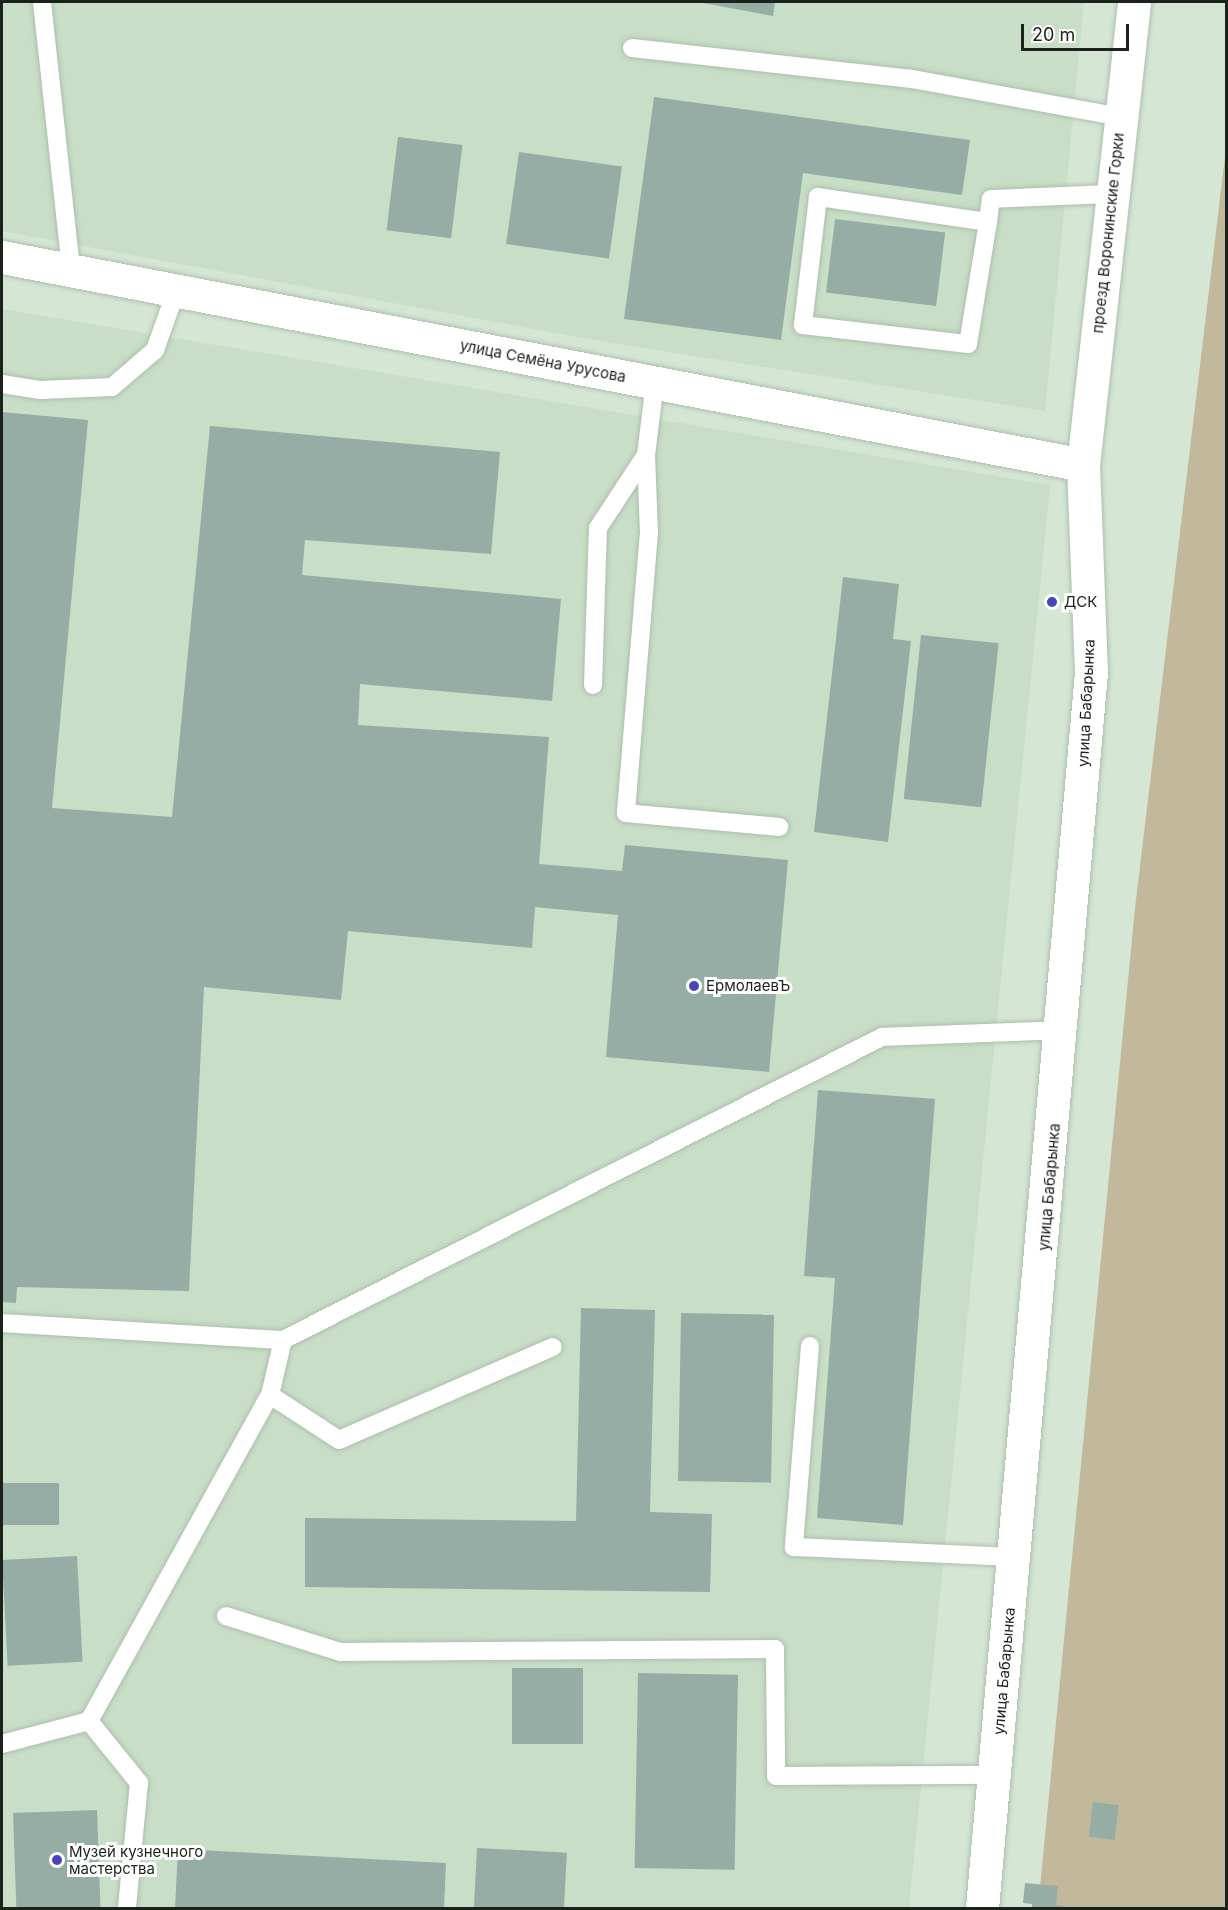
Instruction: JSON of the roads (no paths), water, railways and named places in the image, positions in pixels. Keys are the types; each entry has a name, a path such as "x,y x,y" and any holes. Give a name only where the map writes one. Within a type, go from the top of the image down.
{"street":[{"name":"проезд Воронинские Горки","path":"1083,465 1134,2"},
{"name":"улица Семёна Урусова","path":"2,257 1083,465"},
{"name":"улица Бабарынка","path":"982,1908 1063,1030 1090,673 1083,465"}],"lane":[{"path":"42,2 71,271"},
{"path":"632,48 912,79 1121,117"},
{"path":"988,222 818,197 803,325 968,344 988,222 991,199 1112,194"},
{"path":"2,384 41,390 112,387 155,350 176,291"},
{"path":"655,382 646,455 649,532 626,813 779,827"},
{"path":"593,685 598,528 646,455"},
{"path":"2,1323 283,1340 882,1037 1063,1030"},
{"path":"2,1744 89,1721 270,1395 283,1340"},
{"path":"810,1346 794,1547 1015,1557"},
{"path":"270,1395 339,1440 553,1347"},
{"path":"226,1616 340,1652 775,1649 776,1776 995,1775"},
{"path":"89,1721 139,1783 127,1908"}],"place":[{"name":"ДСК","path":"1052,602"},
{"name":"ЕрмолаевЪ","path":"694,986"},
{"name":"Музей кузнечного мастерства","path":"57,1860"}]}
